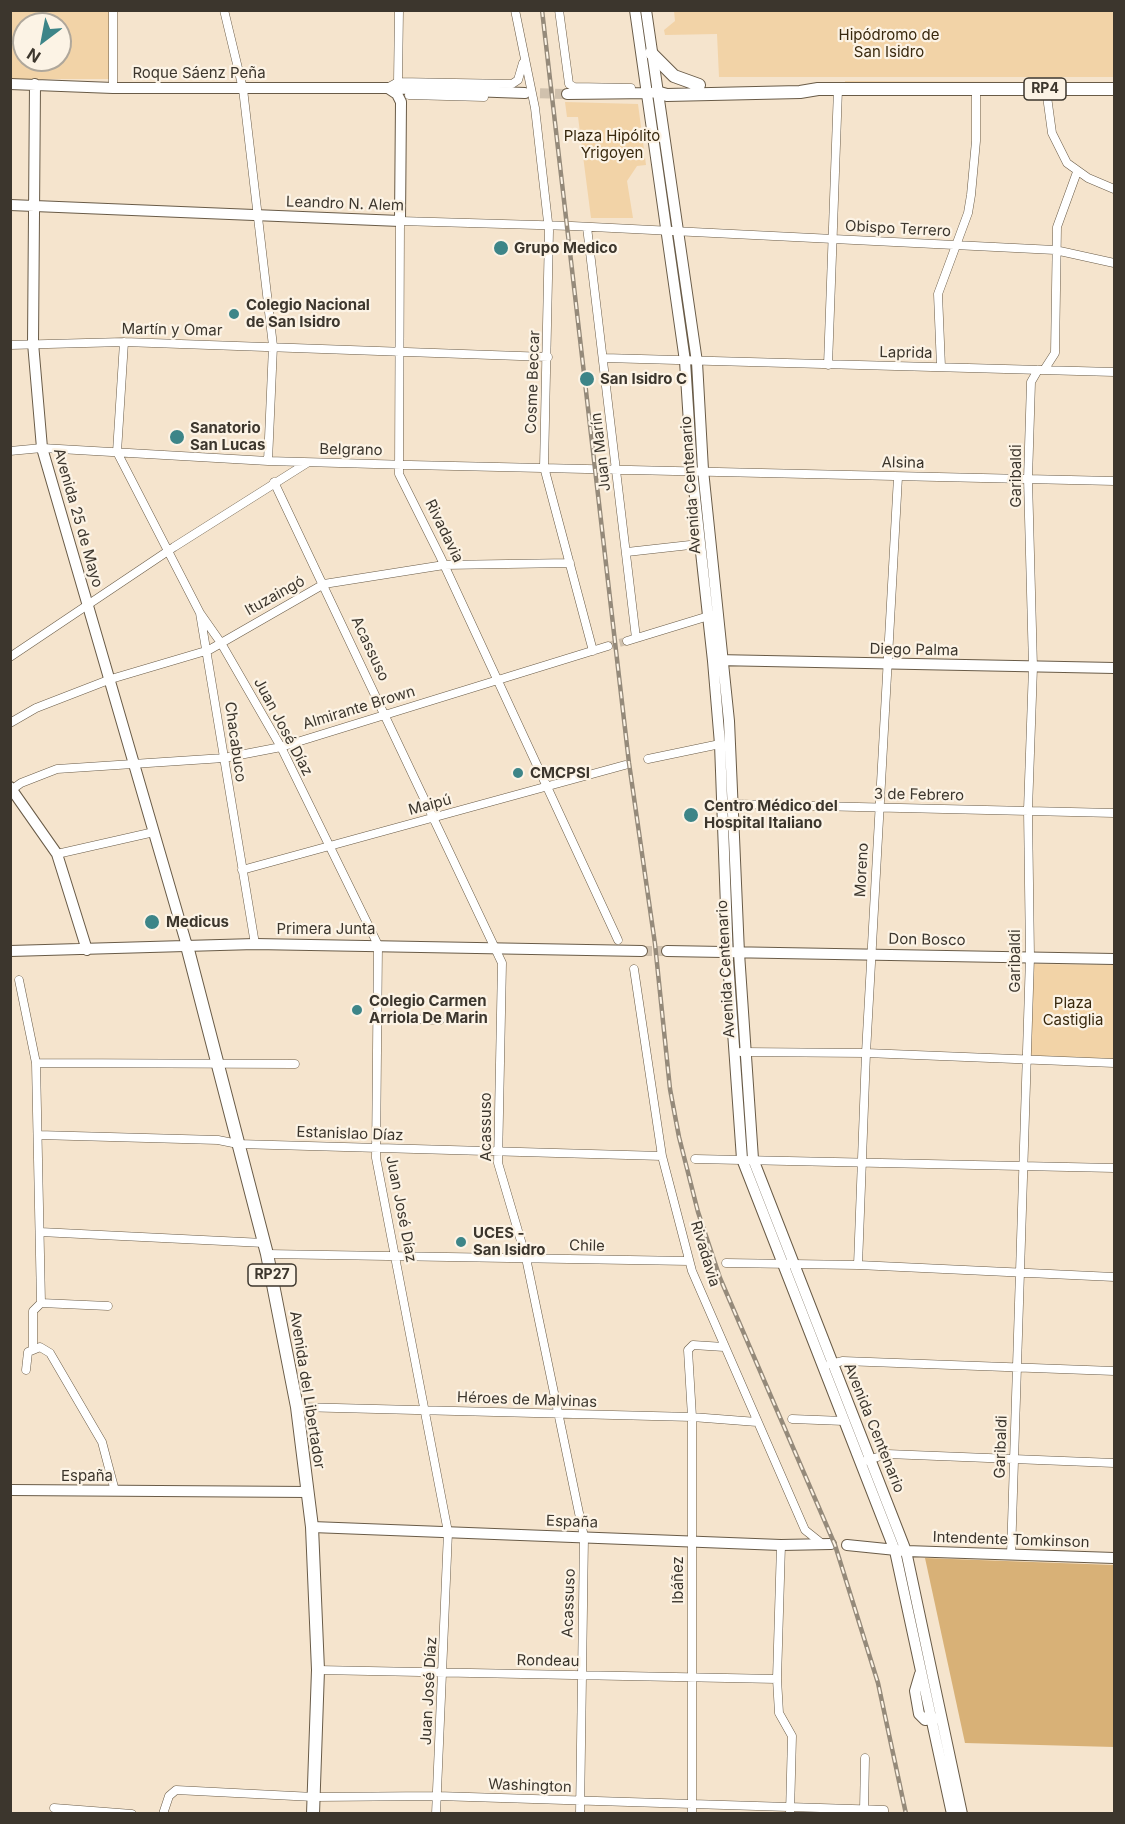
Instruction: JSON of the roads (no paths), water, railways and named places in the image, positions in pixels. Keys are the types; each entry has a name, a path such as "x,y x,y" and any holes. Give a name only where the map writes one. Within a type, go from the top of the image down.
{"main road":[{"path":"636,10 651,93"},
{"path":"646,10 651,53 651,93"},
{"path":"651,53 674,76 699,86"},
{"name":"Roque Sáenz Peña","path":"10,84 113,88 393,85 425,90 525,93"},
{"name":"Avenida 25 de Mayo","path":"35,84 33,344 42,448 187,946"},
{"name":"RP4","path":"651,93 666,87 699,86 800,84 818,89"},
{"path":"393,85 397,94 405,98 425,90"},
{"name":"RP4","path":"567,94 651,93 667,95 800,92 818,89 1114,89"},
{"name":"Avenida Centenario","path":"651,93 665,230 685,361 697,470 717,660 720,744 728,804"},
{"name":"Avenida Centenario","path":"651,93 678,231 697,362 699,543 712,615"},
{"name":"Rivadavia","path":"400,221 405,98"},
{"name":"Leandro N. Alem","path":"10,205 400,221"},
{"name":"Avenida Centenario","path":"717,660 729,721 728,804 733,952 747,1159 783,1264 828,1365 901,1551 936,1718 952,1814"},
{"name":"Diego Palma","path":"717,660 1114,668"},
{"path":"11,789 57,854 87,950"},
{"name":"Primera Junta","path":"10,951 255,944 642,951"},
{"name":"Avenida del Libertador","path":"187,946 266,1248 297,1407 312,1527 318,1670 313,1814"},
{"path":"667,951 733,952"},
{"name":"Don Bosco","path":"733,952 1114,959"},
{"name":"Avenida Centenario","path":"747,1159 795,1265 844,1421 865,1461"},
{"name":"España","path":"10,1490 308,1492"},
{"name":"España","path":"312,1527 781,1545 825,1543"},
{"path":"847,1545 901,1551"},
{"name":"Avenida Centenario","path":"901,1551 921,1671 915,1691 919,1714 925,1720 936,1718"},
{"name":"Intendente Tomkinson","path":"901,1551 1114,1558"},
{"name":"Avenida Centenario","path":"936,1718 962,1814"}],"street":[{"path":"113,10 113,88"},
{"path":"393,85 399,10"},
{"name":"Cosme Beccar","path":"515,10 535,108 549,226 544,467 593,651"},
{"path":"559,10 567,79 574,87 633,88 651,93"},
{"path":"227,12 243,88 273,346 268,461"},
{"name":"Roque Sáenz Peña","path":"393,85 512,84 521,74 524,56"},
{"path":"828,365 838,89"},
{"path":"1046,89 1052,133 1067,163 1077,171 1114,189"},
{"path":"941,367 938,294 968,213 974,177 976,90"},
{"path":"405,98 522,97 535,108"},
{"name":"Garibaldi","path":"1011,1555 1030,957 1028,810 1033,668 1028,479 1030,382 1055,353 1055,250 1061,212 1077,171"},
{"name":"Leandro N. Alem","path":"400,221 678,231"},
{"name":"Rivadavia","path":"400,221 397,464 399,474 548,786 618,940"},
{"name":"Juan Marín","path":"587,227 636,638"},
{"name":"Obispo Terrero","path":"678,231 1055,250 1114,263"},
{"path":"117,452 124,342"},
{"name":"Martín y Omar","path":"10,345 124,342 548,357"},
{"path":"604,358 697,362"},
{"name":"Laprida","path":"697,362 1114,372"},
{"name":"Belgrano","path":"10,451 42,448 268,461 697,470"},
{"name":"Chacabuco","path":"117,452 200,613 208,650 255,944"},
{"path":"10,657 168,551 308,462"},
{"name":"Alsina","path":"697,470 1114,481"},
{"name":"Moreno","path":"858,1265 866,1053 898,477"},
{"name":"Acassuso","path":"274,482 502,963 498,1163 526,1258 584,1538 580,1675 580,1814"},
{"path":"627,552 699,543"},
{"name":"Ituzaingó","path":"10,723 36,708 111,679 208,650 324,584 444,565 570,563"},
{"name":"Juan José Díaz","path":"200,613 221,643 280,747 378,945 375,1148 448,1532 444,1673 436,1814"},
{"path":"627,640 712,615"},
{"name":"Almirante Brown","path":"11,789 57,769 94,764 134,764 224,758 280,747 608,646"},
{"path":"648,759 720,744"},
{"name":"Maipú","path":"242,870 625,765"},
{"name":"3 de Febrero","path":"728,804 1114,813"},
{"path":"57,854 154,832"},
{"name":"Rivadavia","path":"634,969 662,1156 689,1262 724,1347 806,1530 825,1543"},
{"path":"19,980 36,1064 41,1303 33,1311 33,1348"},
{"path":"377,1018 440,1020"},
{"path":"741,1052 866,1053 1114,1064"},
{"path":"36,1064 218,1062 295,1064"},
{"name":"Estanislao Díaz","path":"38,1135 218,1140 238,1144 662,1156"},
{"path":"695,1159 1114,1168"},
{"name":"Chile","path":"40,1232 396,1255 689,1262"},
{"path":"726,1263 858,1265 1114,1277"},
{"path":"41,1303 108,1306"},
{"name":"Ibáñez","path":"692,1809 690,1346 724,1347"},
{"path":"26,1370 28,1352 33,1348 45,1348 50,1353 99,1435 115,1491"},
{"path":"828,1365 843,1361 1114,1371"},
{"name":"Héroes de Malvinas","path":"297,1407 692,1417 757,1422"},
{"path":"792,1419 844,1421"},
{"path":"865,1461 887,1454 1114,1463"},
{"path":"798,1543 806,1530"},
{"path":"781,1545 777,1679 779,1713 792,1736 790,1811"},
{"name":"Rondeau","path":"318,1670 777,1679"},
{"path":"864,1810 865,1758"},
{"name":"Washington","path":"163,1814 168,1796 176,1790 314,1797 436,1796 580,1801 692,1809 884,1812"},
{"path":"54,1808 132,1814"}],"tunnel":[{"path":"525,93 567,94"},
{"path":"608,646 627,641"},
{"path":"642,951 667,951"}],"railway":[{"path":"542,10 629,763 655,944 670,1089 679,1137 698,1212 720,1278 835,1545 878,1683 906,1814"}],"place":[{"name":"Grupo Medico","path":"501,248"},
{"name":"Colegio Nacional de San Isidro","path":"234,314"},
{"name":"San Isidro C","path":"587,379"},
{"name":"Sanatorio San Lucas","path":"177,437"},
{"name":"CMCPSI","path":"518,773"},
{"name":"Centro Médico del Hospital Italiano","path":"691,815"},
{"name":"Medicus","path":"152,922"},
{"name":"Colegio Carmen Arriola De Marin","path":"357,1010"},
{"name":"UCES - San Isidro","path":"461,1242"}],"park label":[{"name":"Hipódromo de San Isidro","path":"889,44"},
{"name":"Plaza Hipólito Yrigoyen","path":"612,144"},
{"name":"Plaza Castiglia","path":"1073,1012"}]}
